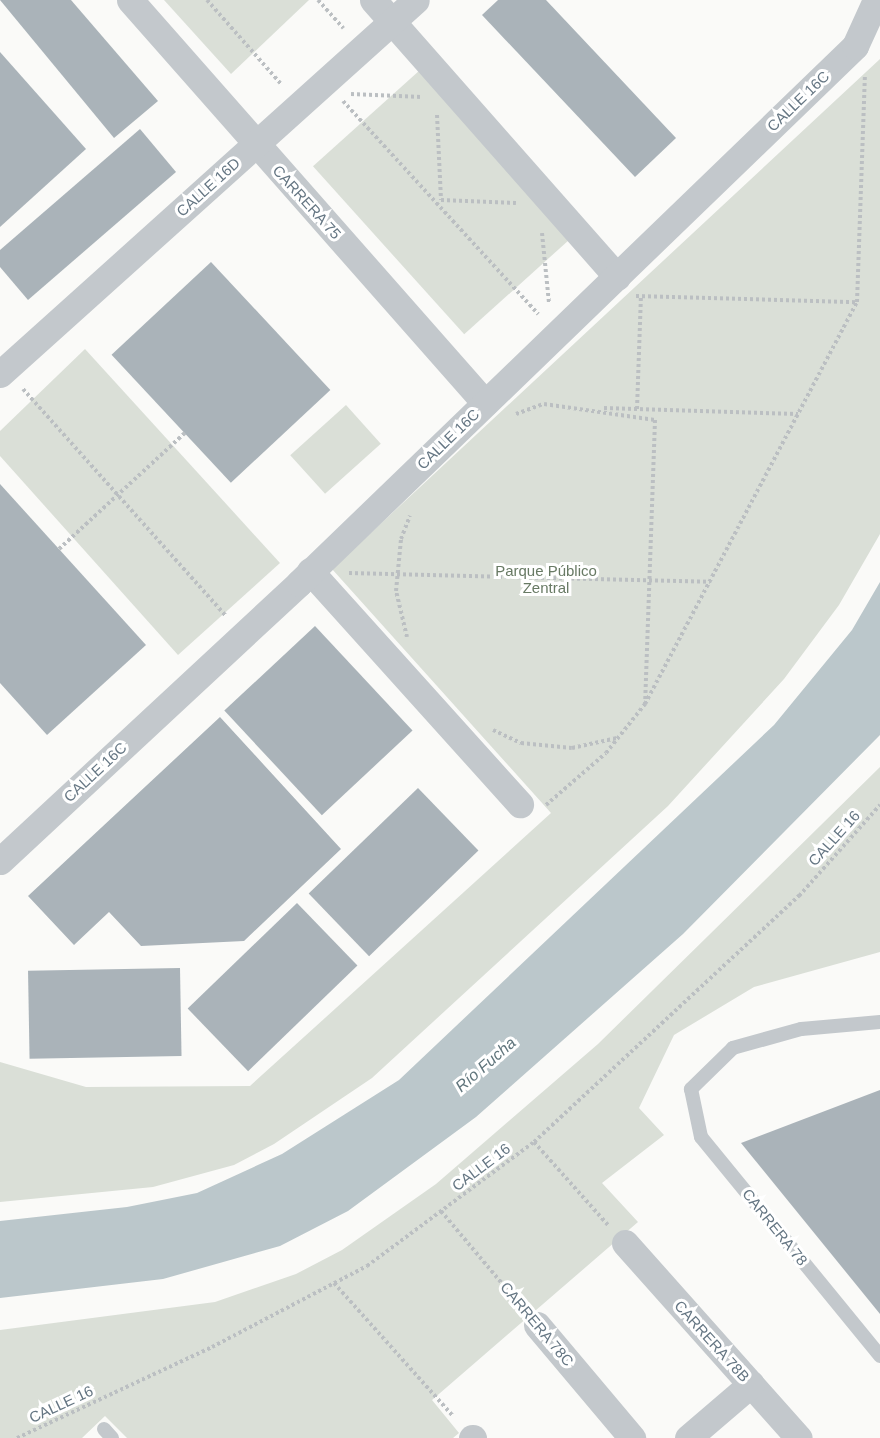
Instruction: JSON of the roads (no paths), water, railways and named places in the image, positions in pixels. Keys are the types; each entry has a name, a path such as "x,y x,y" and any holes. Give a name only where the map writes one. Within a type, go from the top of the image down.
{"street":[{"name":"CARRERA 75","path":"130,0 485,403"},
{"path":"373,0 624,286"},
{"name":"CALLE 16D","path":"8,366 416,0"},
{"name":"CALLE 16C","path":"0,861 310,572 485,403 624,286 855,46 876,0"},
{"path":"310,572 530,807"},
{"name":"CARRERA 78B","path":"625,1243 799,1438"},
{"name":"CARRERA 78C","path":"537,1325 632,1438"},
{"path":"688,1438 751,1384"}],"lane":[{"name":"CARRERA 78","path":"880,1022 801,1029 734,1048 691,1089 701,1137 880,1356"}],"water":[{"name":"Río Fucha","path":"880,582 880,735 683,934 476,1117 348,1211 280,1246 163,1279 0,1298 0,1221 127,1207 197,1193 282,1154 399,1080 774,725 852,630"}],"park label":[{"name":"Parque Público Zentral","path":"546,578"}]}
